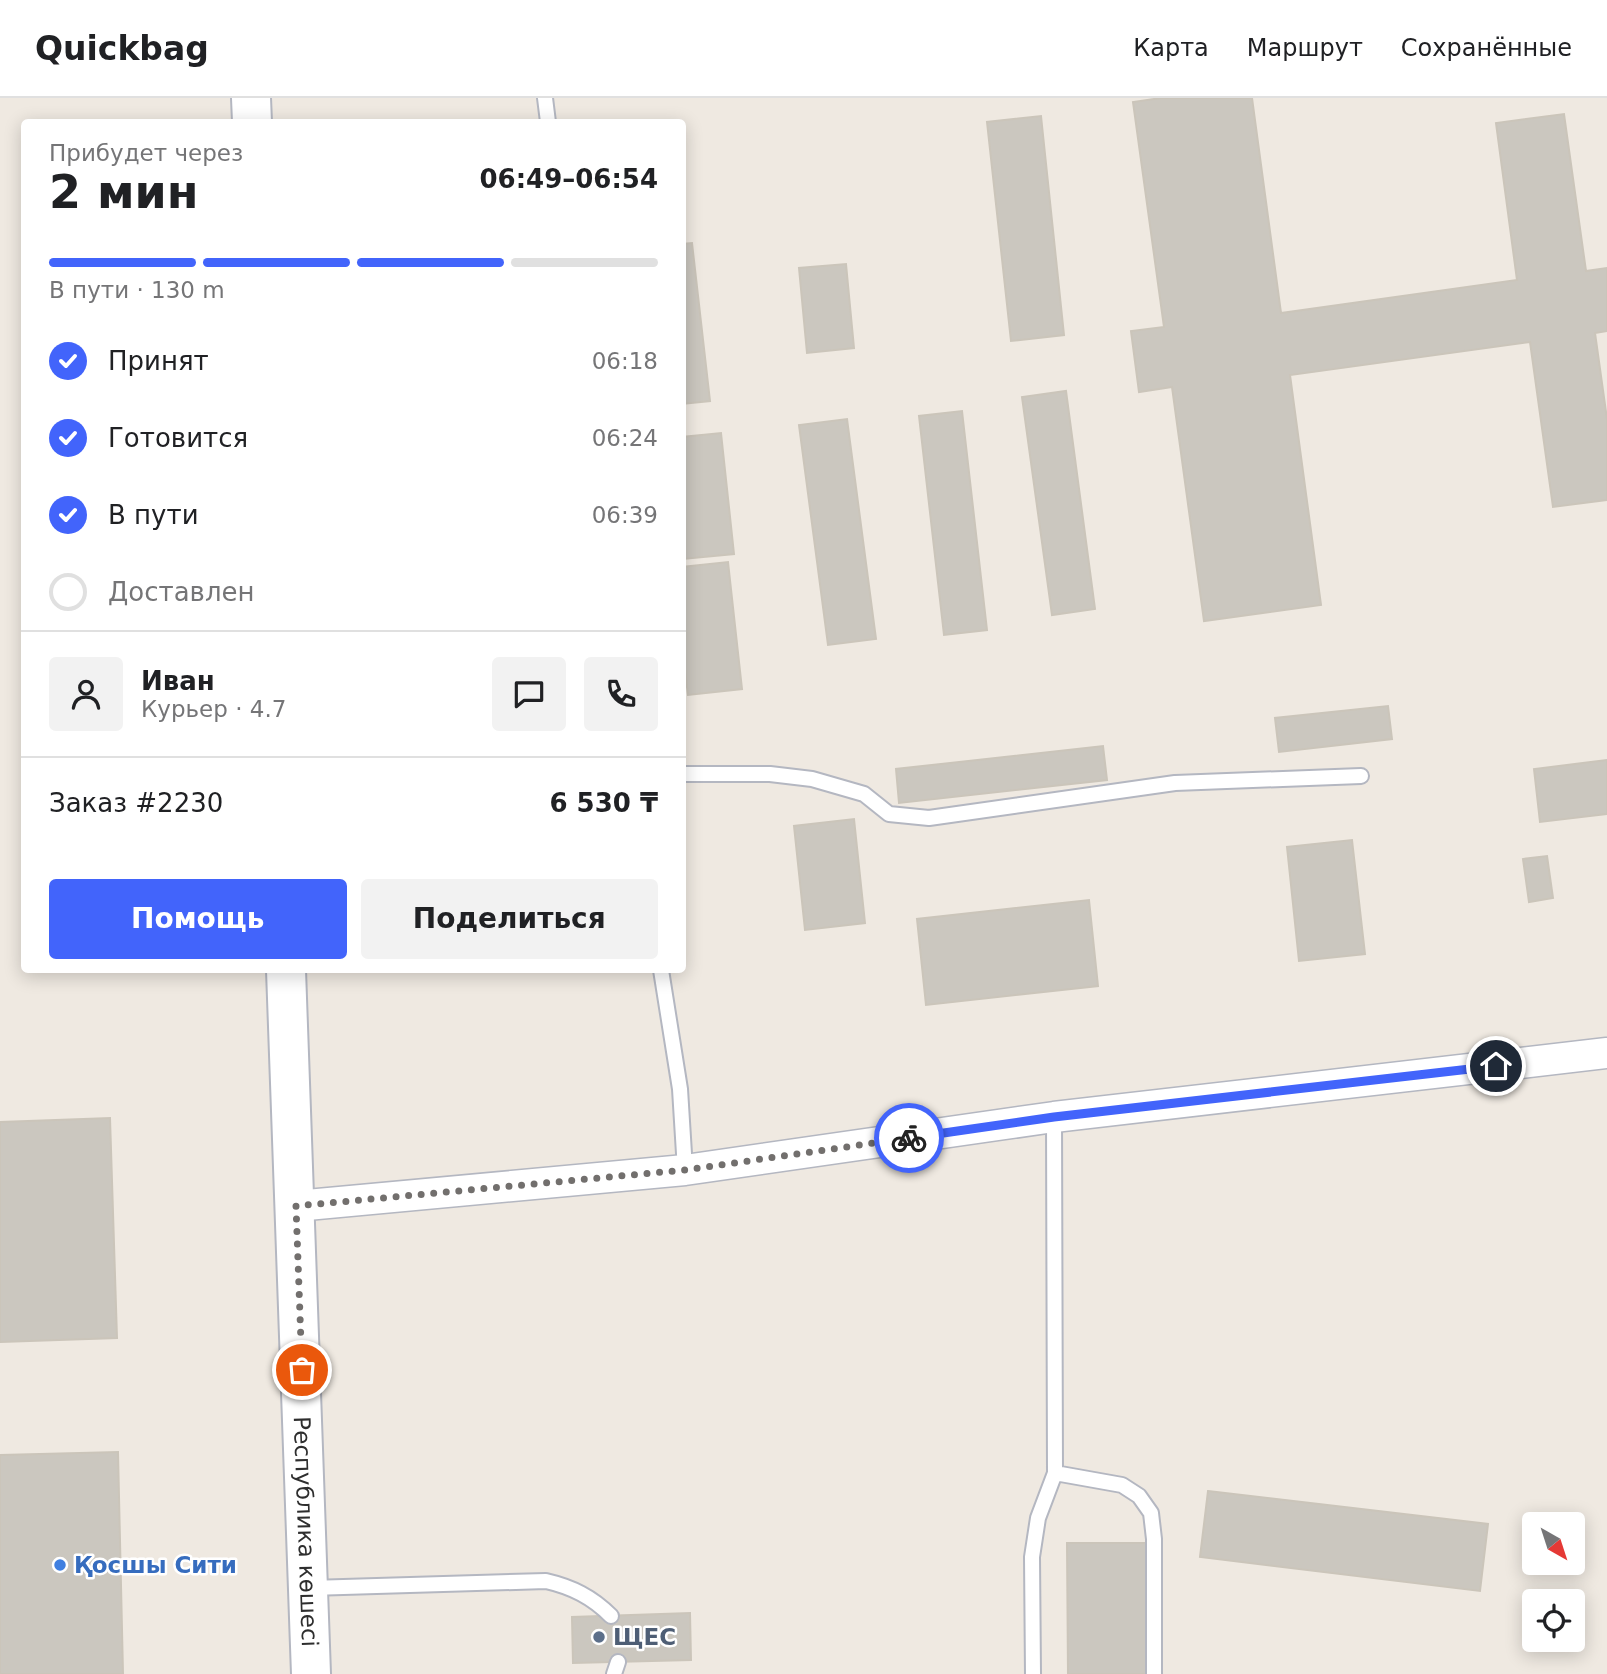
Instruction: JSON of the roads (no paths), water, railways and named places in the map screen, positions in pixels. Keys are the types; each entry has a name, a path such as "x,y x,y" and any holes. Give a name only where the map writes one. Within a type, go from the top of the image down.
{"main road":[{"path":"251,98 252,119"},
{"name":"Республика көшесі","path":"286,973 312,1674"}],"street":[{"path":"296,1206 685,1170 1054,1117 1607,1053"}],"lane":[{"path":"251,98 262,98"},
{"path":"545,98 548,119"},
{"path":"686,774 770,774 812,779 864,794 889,814 929,817 1175,783 1361,776"},
{"path":"662,973 680,1089 685,1170"},
{"path":"1033,1674 1032,1557 1038,1518 1055,1473 1054,1117"},
{"path":"1055,1473 1122,1485 1139,1496 1151,1513 1154,1539 1154,1674"},
{"path":"309,1588 546,1581 570,1586 611,1616"}],"place":[{"name":"Қосшы Сити","path":"60,1565"},
{"name":"ЩЕС","path":"599,1637"}]}
